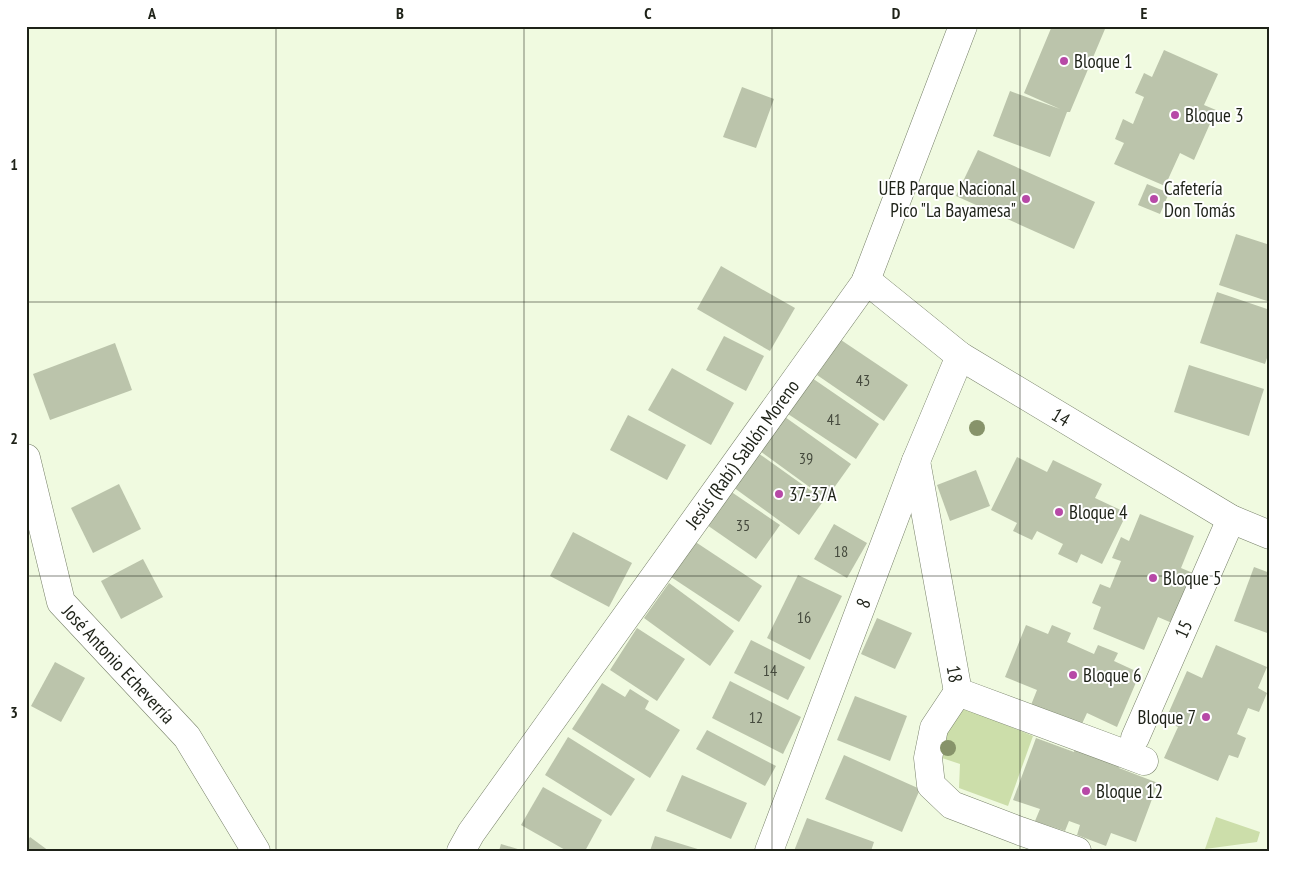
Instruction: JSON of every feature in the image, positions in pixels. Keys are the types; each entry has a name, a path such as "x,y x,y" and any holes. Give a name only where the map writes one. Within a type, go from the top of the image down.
{"street":[{"name":"Jesús (Rabí) Sablón Moreno","path":"461,851 477,824 866,280 963,26"},
{"name":"14","path":"866,280 960,356 1231,519 1270,535"},
{"name":"8","path":"769,851 916,461 960,356"},
{"name":"José Antonio Echeverría","path":"26,458 61,602 187,737 256,851"},
{"name":"18","path":"916,461 958,692 1140,750"},
{"name":"15","path":"1140,750 1231,519"},
{"path":"958,692 934,728 928,758 931,786 952,805 1020,832 1077,851"}],"green space":[{"path":"959,706 1033,736 1008,806 959,788 960,764 939,757 948,723"},
{"path":"1216,817 1260,832 1257,842 1205,849"}],"building":[{"path":"1052,26 1097,26 1105,29 1070,112 1067,112 1050,157 993,136 1010,91 1060,109 1024,93"},
{"name":"Bloque 3","path":"1164,50 1218,74 1204,105 1216,110 1194,160 1180,153 1165,186 1114,164 1124,143 1115,139 1123,119 1133,124 1144,97 1135,93 1144,73 1152,77"},
{"path":"742,87 774,99 756,148 723,137"},
{"name":"UEB Parque Nacional Pico \"La Bayamesa\"","path":"978,150 1095,202 1074,249 956,196"},
{"name":"Cafetería Don Tomás","path":"1147,184 1169,193 1160,214 1138,205"},
{"path":"1236,234 1270,245 1270,302 1219,285"},
{"path":"721,266 795,308 770,351 697,309"},
{"path":"1217,292 1270,310 1270,349 1265,364 1200,343"},
{"path":"724,336 764,356 746,391 706,370"},
{"path":"841,340 908,385 884,421 817,375"},
{"path":"115,343 132,390 50,420 33,374"},
{"path":"1189,365 1264,389 1249,436 1174,412"},
{"path":"672,368 734,403 711,445 648,410"},
{"path":"812,378 879,424 856,459 788,414"},
{"path":"628,415 686,445 667,480 610,450"},
{"path":"785,417 851,464 826,499 760,451"},
{"name":"37-37A","path":"758,453 824,500 799,535 733,487"},
{"name":"Bloque 4","path":"1017,457 1047,472 1053,460 1102,484 1095,498 1127,513 1102,564 1081,554 1077,563 1058,554 1063,544 1037,531 1032,540 1013,531 1017,523 991,510"},
{"path":"976,470 990,506 950,521 937,485"},
{"path":"119,484 141,529 93,553 71,508"},
{"path":"730,491 780,525 756,559 707,525"},
{"name":"Bloque 5","path":"1140,514 1194,536 1181,568 1193,573 1172,623 1158,617 1144,650 1093,629 1101,607 1092,603 1100,584 1110,588 1121,561 1112,558 1121,537 1129,541"},
{"path":"834,524 867,543 847,578 814,559"},
{"path":"573,532 632,563 609,607 550,576"},
{"path":"694,541 762,586 739,622 671,577"},
{"path":"143,559 163,597 121,619 101,581"},
{"path":"1254,567 1270,573 1270,634 1234,621"},
{"path":"798,575 842,596 810,660 767,638"},
{"path":"669,583 734,631 710,666 644,618"},
{"path":"877,618 912,633 895,669 861,654"},
{"name":"Bloque 6","path":"1026,625 1048,634 1052,625 1071,633 1067,642 1094,654 1098,645 1118,653 1114,661 1140,673 1117,727 1087,713 1081,726 1031,705 1037,690 1005,677"},
{"path":"637,628 685,659 657,701 610,670"},
{"path":"751,640 805,667 788,700 734,673"},
{"name":"Bloque 7","path":"1216,645 1267,667 1258,688 1267,693 1259,712 1248,708 1237,734 1246,738 1238,758 1229,755 1218,781 1164,758 1178,727 1165,721 1187,671 1202,678"},
{"path":"55,662 85,678 61,722 31,706"},
{"path":"730,681 801,717 783,754 712,718"},
{"path":"602,683 625,697 630,689 649,701 645,709 680,730 650,778 572,729"},
{"path":"855,696 907,716 890,761 837,740"},
{"path":"707,730 776,766 765,786 696,749"},
{"path":"568,737 635,779 611,816 545,775"},
{"name":"Bloque 12","path":"1036,738 1074,752 1077,743 1122,759 1119,768 1158,783 1136,842 1111,833 1106,846 1077,835 1080,825 1069,821 1065,831 1035,821 1040,809 1013,800"},
{"path":"844,755 920,789 902,832 825,799"},
{"path":"682,775 747,803 731,839 666,811"},
{"path":"543,787 602,820 585,851 567,851 521,825"},
{"path":"807,818 874,842 871,851 794,851"},
{"path":"655,836 701,850 701,851 650,851"},
{"path":"30,837 49,851 26,851 26,843"},
{"path":"501,844 521,850 521,851 499,851"}],"place":[{"name":"Bloque 1","path":"1064,61"},
{"name":"Bloque 3","path":"1175,115"},
{"name":"UEB Parque Nacional Pico \"La Bayamesa\"","path":"1026,199"},
{"name":"Cafetería Don Tomás","path":"1154,199"},
{"name":"37-37A","path":"779,494"},
{"name":"Bloque 4","path":"1059,512"},
{"name":"Bloque 5","path":"1153,578"},
{"name":"Bloque 6","path":"1073,675"},
{"name":"Bloque 7","path":"1206,717"},
{"name":"Bloque 12","path":"1086,791"}]}
